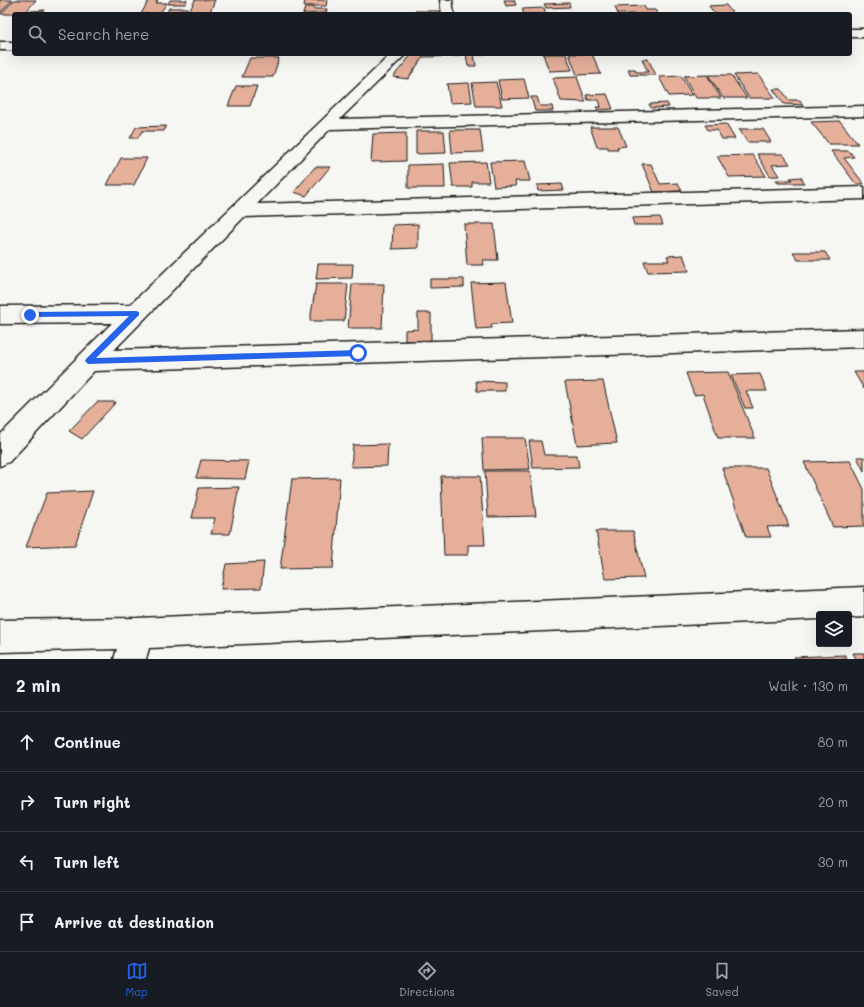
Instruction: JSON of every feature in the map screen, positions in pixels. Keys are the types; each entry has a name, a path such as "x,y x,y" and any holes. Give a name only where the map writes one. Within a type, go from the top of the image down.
{"street":[{"path":"446,0 448,12"},
{"path":"852,33 864,33"},
{"path":"0,46 12,46"},
{"path":"0,453 88,361 326,124 397,56"},
{"path":"326,124 864,111"},
{"path":"240,211 864,193"},
{"path":"0,315 136,314"},
{"path":"88,361 864,338"},
{"path":"0,636 134,646 864,602"}],"building":[{"path":"0,0 12,0 0,13"},
{"path":"14,0 36,0 26,12 1,14"},
{"path":"149,0 158,0 156,3 167,3 161,12 142,12"},
{"path":"170,0 187,0 185,4 168,4"},
{"path":"195,0 215,0 210,12 189,12"},
{"path":"305,0 327,0 326,6 304,6"},
{"path":"504,0 514,0 516,5 506,6"},
{"path":"569,3 570,7 546,8 544,4"},
{"path":"726,5 731,12 714,12 709,6"},
{"path":"644,6 646,10 655,10 656,12 617,12 615,7"},
{"path":"305,7 314,7 313,9 327,9 326,12 304,12"},
{"path":"169,8 188,8 186,12 167,12"},
{"path":"544,8 545,12 523,12 522,9"},
{"path":"45,10 44,12 29,12"},
{"path":"440,11 440,12 415,12"},
{"path":"410,56 460,56 423,57 408,79 393,77"},
{"path":"466,56 474,56 476,66 468,66"},
{"path":"544,56 567,56 572,70 549,71"},
{"path":"570,56 593,56 601,74 577,75"},
{"path":"250,58 279,58 273,77 242,77"},
{"path":"642,59 648,59 656,75 630,75 628,69 635,69 636,72 648,72"},
{"path":"758,74 775,98 749,98 734,75"},
{"path":"707,75 721,98 696,98 684,76"},
{"path":"708,75 731,75 747,98 723,98"},
{"path":"681,76 692,95 669,96 659,77"},
{"path":"577,77 586,102 561,101 553,78"},
{"path":"524,79 529,98 502,99 498,80"},
{"path":"496,82 502,106 476,106 472,83"},
{"path":"469,83 472,102 450,103 447,84"},
{"path":"236,86 257,86 250,106 228,106"},
{"path":"773,89 781,89 789,100 800,100 803,105 784,104"},
{"path":"607,94 613,109 598,110 596,107 601,107 599,100 588,100 586,95"},
{"path":"531,97 537,97 540,106 552,106 553,111 535,111"},
{"path":"667,103 669,107 651,108 649,104"},
{"path":"840,121 858,144 829,144 811,122"},
{"path":"726,124 735,139 722,139 717,130 708,130 705,125"},
{"path":"166,126 164,131 142,131 138,138 130,138 136,127"},
{"path":"590,127 618,127 626,146 617,147 618,149 597,147"},
{"path":"739,129 763,129 771,142 747,142"},
{"path":"450,130 480,130 483,152 452,153"},
{"path":"416,131 444,131 446,153 416,154"},
{"path":"406,133 406,161 371,162 373,134"},
{"path":"831,151 849,151 854,157 844,158 864,184 856,184"},
{"path":"757,154 783,154 790,164 772,165 779,176 770,176"},
{"path":"753,155 766,176 729,177 717,156"},
{"path":"121,158 147,158 134,185 107,185"},
{"path":"525,161 530,181 515,181 516,186 494,187 490,162"},
{"path":"486,162 489,182 472,182 472,187 453,187 450,163"},
{"path":"444,164 445,188 408,188 408,165"},
{"path":"642,164 651,164 660,184 678,183 682,191 654,192"},
{"path":"315,167 330,167 306,196 294,192"},
{"path":"801,177 804,183 778,183 776,180 792,180 790,178"},
{"path":"562,184 564,190 538,191 537,185"},
{"path":"660,217 663,225 634,225 632,218"},
{"path":"418,224 418,248 392,249 393,225"},
{"path":"464,224 494,224 498,260 483,260 484,265 467,265"},
{"path":"793,252 825,252 830,260 798,260"},
{"path":"683,255 689,271 648,272 644,261 669,261 667,256"},
{"path":"318,264 353,264 352,278 316,279"},
{"path":"430,279 464,279 464,287 430,288"},
{"path":"506,282 512,323 491,324 492,328 476,329 471,283"},
{"path":"316,284 348,284 344,321 310,321"},
{"path":"352,284 384,284 382,328 348,328"},
{"path":"418,313 431,313 431,345 410,345 410,341 405,341 405,330 418,329"},
{"path":"728,372 755,438 718,438 703,394 694,395 686,373"},
{"path":"854,372 864,372 864,389"},
{"path":"760,374 767,391 746,391 753,408 745,408 731,375"},
{"path":"476,381 505,382 505,391 477,391"},
{"path":"603,381 617,443 577,445 565,382"},
{"path":"97,402 116,402 82,439 69,431"},
{"path":"482,438 525,438 530,469 484,470"},
{"path":"529,441 541,441 544,455 577,455 579,467 533,468"},
{"path":"388,444 387,466 351,467 353,445"},
{"path":"857,457 864,457 864,471"},
{"path":"201,460 249,461 245,479 196,478"},
{"path":"850,461 864,489 864,526 833,527 804,462"},
{"path":"722,468 766,468 789,526 767,527 771,537 746,537"},
{"path":"485,471 530,471 536,516 488,517"},
{"path":"441,476 480,476 485,545 468,545 468,555 444,555"},
{"path":"340,478 333,568 280,569 292,479"},
{"path":"239,487 230,534 211,534 215,518 192,518 199,488"},
{"path":"93,491 75,545 26,547 47,493"},
{"path":"596,531 633,531 644,578 605,579"},
{"path":"264,562 261,588 221,589 226,564"},
{"path":"853,653 864,653 864,659 856,659"},
{"path":"845,655 847,659 795,659 794,657"}],"route":[{"path":"30,315 136,314 88,361 358,353"}]}
